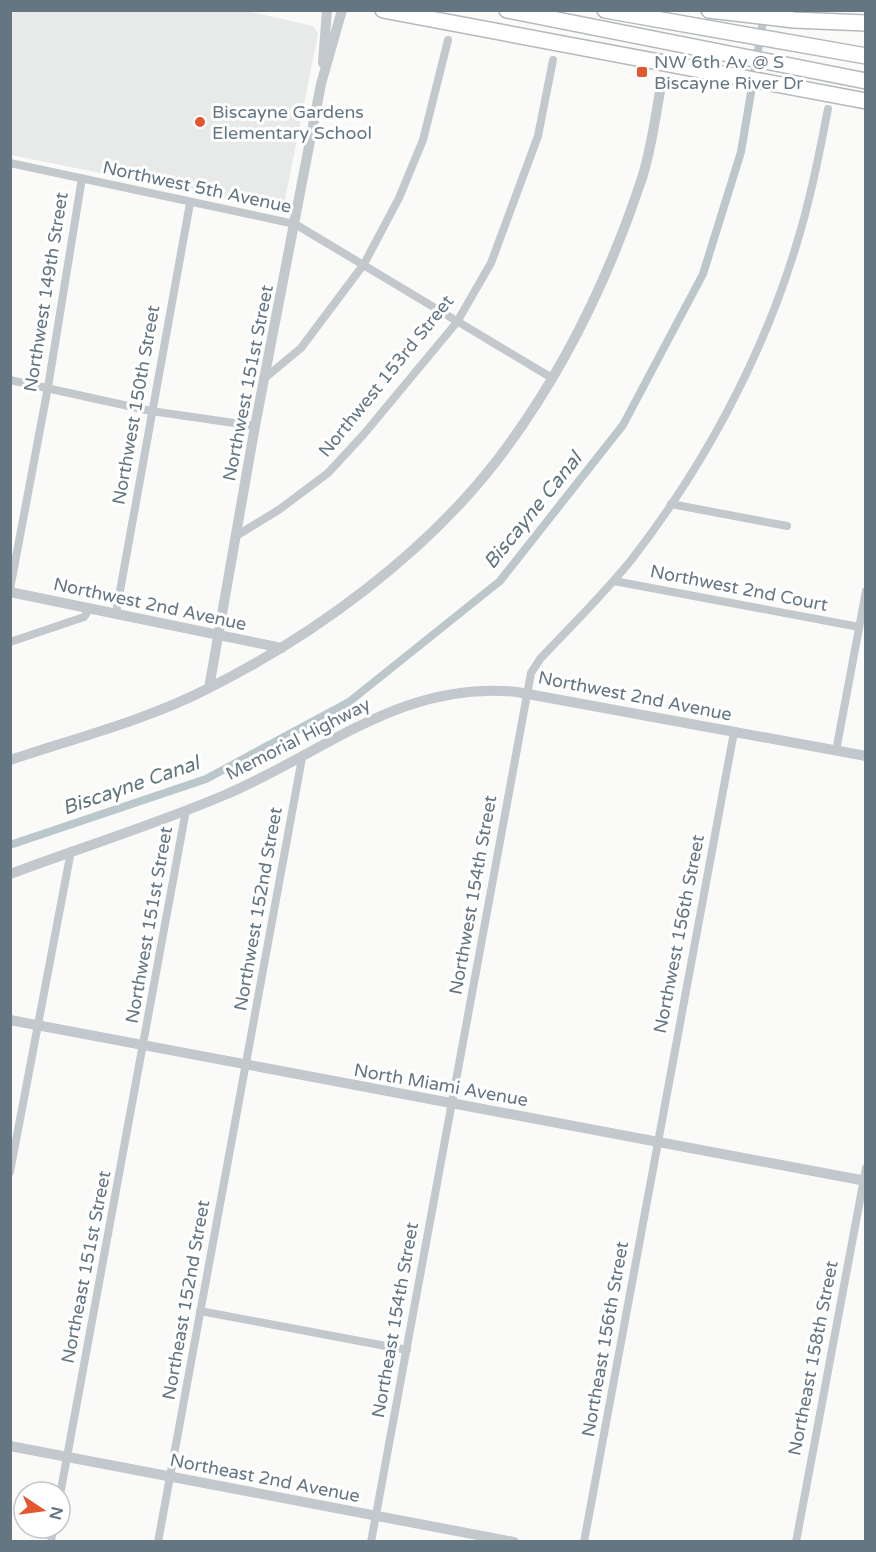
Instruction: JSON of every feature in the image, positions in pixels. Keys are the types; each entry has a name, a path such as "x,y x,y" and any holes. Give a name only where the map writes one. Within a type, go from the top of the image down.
{"highway":[{"path":"383,10 769,83 826,101 866,99"},
{"path":"507,10 866,79"},
{"path":"522,10 737,54"},
{"path":"605,10 741,32 866,56"},
{"path":"709,10 794,20 861,21"}],"street":[{"path":"327,14 341,15"},
{"name":"Northwest 151st Street","path":"209,688 255,426 321,84 327,14"},
{"name":"Northwest 151st Street","path":"321,84 341,15"},
{"path":"265,378 301,348 364,264 399,198 423,140 447,40"},
{"name":"Northwest 153rd Street","path":"236,536 280,509 328,473 364,434 457,322 491,263 534,146 553,60"},
{"path":"10,760 172,705 209,688 282,648 364,590 441,524 498,459 575,339 612,261 643,176 662,80"},
{"name":"Northwest 154th Street","path":"452,1104 527,693 534,668 614,581 671,504 720,425 771,316 802,229 826,101"},
{"name":"Northwest 5th Avenue","path":"10,163 295,224 552,378"},
{"name":"Northwest 149th Street","path":"10,590 48,387 82,178"},
{"name":"Northwest 150th Street","path":"116,614 190,202"},
{"path":"10,380 151,411 255,426"},
{"path":"671,504 787,526"},
{"name":"Northwest 2nd Court","path":"614,581 859,627"},
{"name":"Northwest 2nd Avenue","path":"10,590 282,648"},
{"path":"836,751 866,591"},
{"path":"10,642 84,617 90,608"},
{"name":"Northwest 2nd Avenue","path":"398,707 451,692 490,689 527,693 866,756"},
{"name":"Memorial Highway","path":"10,874 186,810 252,783 398,707"},
{"name":"Northwest 156th Street","path":"658,1142 734,732"},
{"name":"Northwest 152nd Street","path":"247,1065 302,758"},
{"name":"Northwest 151st Street","path":"144,1046 186,810"},
{"path":"10,1172 71,851"},
{"name":"North Miami Avenue","path":"10,1020 864,1181"},
{"name":"Northeast 151st Street","path":"63,1480 144,1046"},
{"name":"Northeast 152nd Street","path":"158,1542 247,1065"},
{"name":"Northeast 154th Street","path":"371,1542 452,1104"},
{"name":"Northeast 156th Street","path":"584,1542 658,1142"},
{"name":"Northeast 158th Street","path":"796,1542 866,1168"},
{"path":"200,1311 407,1350"},
{"name":"Northeast 2nd Avenue","path":"10,1446 514,1542"}],"shaded area":[{"name":"Biscayne Gardens Elementary School","path":"11,10 243,10 313,26 318,34 283,210 11,155"}],"waterway":[{"name":"Biscayne Canal","path":"10,845 206,779 349,702 500,581 623,425 703,274 741,152 764,15"}],"place":[{"name":"NW 6th Av @ S Biscayne River Dr","path":"642,72"},
{"name":"Biscayne Gardens Elementary School","path":"200,122"}]}
